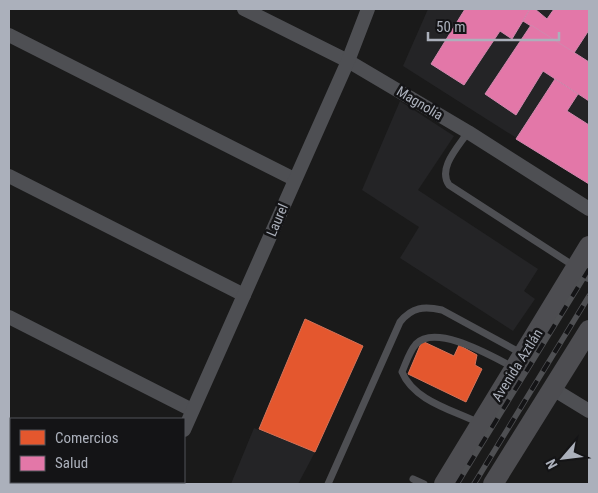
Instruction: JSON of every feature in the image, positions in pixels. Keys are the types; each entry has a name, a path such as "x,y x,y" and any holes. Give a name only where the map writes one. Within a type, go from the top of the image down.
{"main road":[{"name":"Avenida Aztlán","path":"444,484 520,362 583,271 589,246"},
{"path":"498,482 589,330"}],"street":[{"name":"Magnolia","path":"244,9 348,61 468,132 589,209"},
{"name":"Laurel","path":"185,428 348,61 368,9"},
{"path":"9,34 294,179"},
{"path":"9,176 244,294"},
{"path":"9,317 192,410"},
{"path":"553,389 589,412"}],"lane":[{"path":"468,132 445,168 446,180 449,185 583,271"},
{"path":"328,484 400,322 407,313 417,308 442,310 520,362"},
{"path":"480,424 418,394 408,385 402,372 416,343 424,339 467,343 520,362"},
{"path":"413,479 424,484"}],"shaded area":[{"path":"428,9 589,9 589,184 403,66"},
{"path":"400,101 454,136 418,190 538,269 524,291 535,299 513,331 400,258 419,227 362,190"},
{"path":"254,428 315,452 298,484 231,484"}],"building: Comercios":[{"path":"305,319 363,346 315,452 259,429"},
{"path":"422,341 454,356 459,345 477,355 475,365 482,369 466,402 408,374"}],"building: Salud":[{"path":"465,9 530,9 512,39 500,31 464,85 431,64"},
{"path":"530,9 535,9 547,19 554,9 589,9 589,30 574,53 523,21"},
{"path":"531,25 589,62 589,101 543,71 516,115 485,94"},
{"path":"555,79 578,94 567,111 589,125 589,184 516,139"}],"railway":[{"path":"457,484 589,269"},
{"path":"474,484 589,296"}]}
